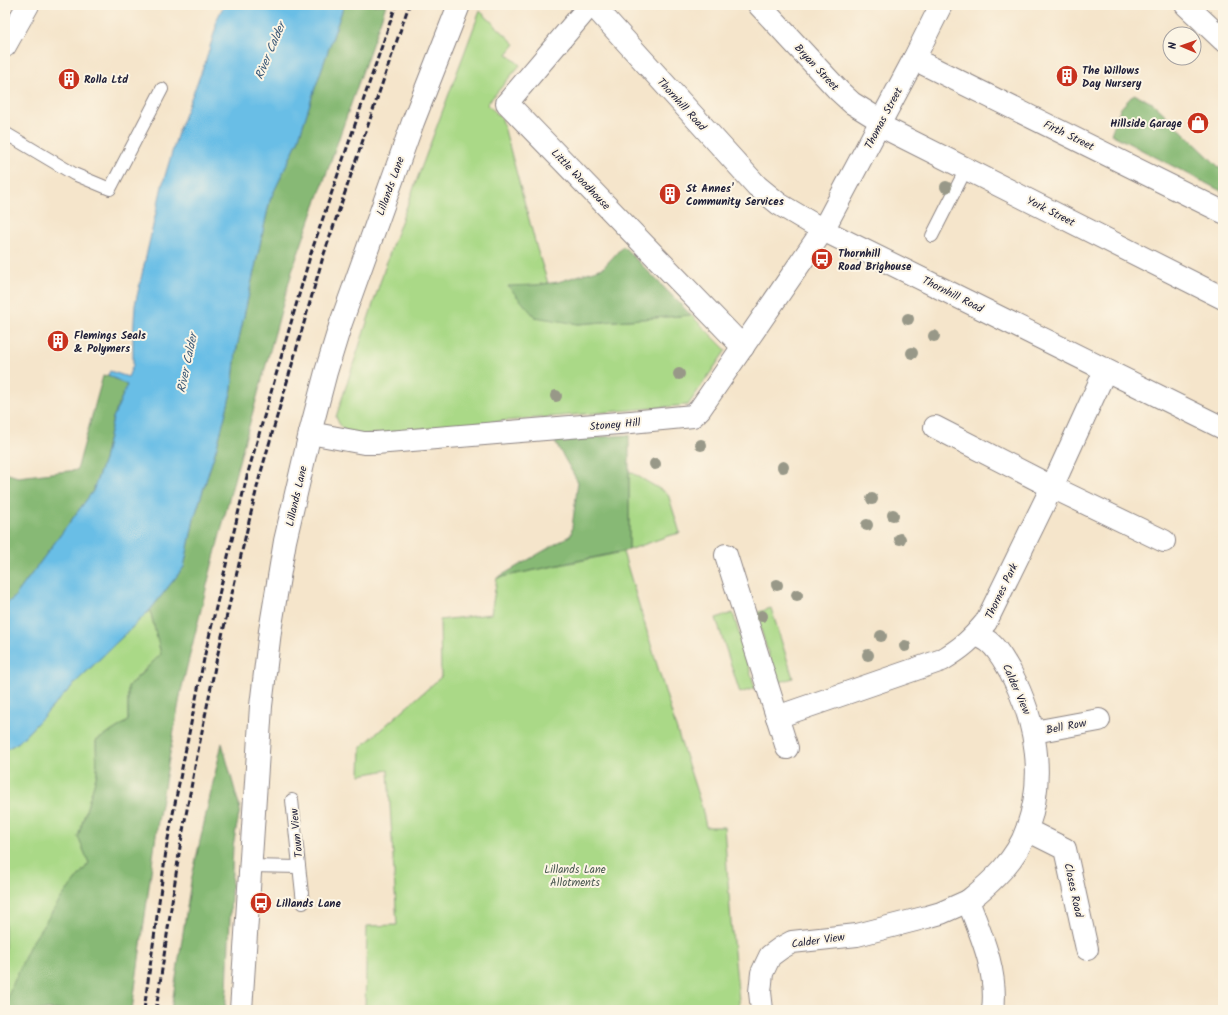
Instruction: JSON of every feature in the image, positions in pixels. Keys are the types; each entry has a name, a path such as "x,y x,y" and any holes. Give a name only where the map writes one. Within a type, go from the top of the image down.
{"street":[{"path":"5,46 11,22 28,5"},
{"name":"Lillands Lane","path":"241,1010 261,706 270,631 286,541 310,433 341,323 413,122 459,5"},
{"name":"Thornhill Road","path":"593,5 757,186 779,204 823,230 1223,428"},
{"name":"Little Woodhouse","path":"593,5 507,103 743,347"},
{"name":"Bryan Street","path":"759,5 839,91 852,103 880,123"},
{"path":"1186,5 1223,40"},
{"name":"Thomas Street","path":"823,230 914,59 937,6"},
{"name":"Firth Street","path":"914,59 1223,212"},
{"name":"York Street","path":"880,123 966,169 1223,298"},
{"name":"Stoney Hill","path":"310,433 364,443 376,443 693,416 700,410 823,230"},
{"name":"Thornes Park","path":"777,717 942,660 962,647 976,634 986,622 1052,487 1106,370"},
{"path":"935,427 1052,487 1164,541"},
{"path":"726,555 787,748"},
{"name":"Calder View","path":"762,1010 760,992 762,973 770,956 781,948 792,942 857,935 927,917 968,901 987,886 1017,849 1027,830 1033,806 1036,781 1034,732 1026,705 1003,659 990,642 976,634"},
{"name":"Bell Row","path":"1034,732 1099,720"},
{"name":"Closes Road","path":"1027,830 1065,849 1087,949"},
{"path":"968,901 985,945 993,985 993,1010"}],"lane":[{"path":"5,133 74,174 110,189 162,89"},
{"path":"932,236 966,169"},
{"name":"Town View","path":"292,800 303,902"},
{"name":"Town View","path":"250,866 299,867"}],"green space":[{"path":"344,5 386,5 293,268 235,476 209,577 181,691 158,821 132,1010 8,1010 8,996 29,947 62,897 89,863 78,837 97,774 96,741 128,721 128,687 161,654 150,610 184,567 194,519 218,443 232,389 236,352 270,200 298,141"},
{"path":"480,11 515,44 507,54 520,65 487,104 502,119 537,249 548,283 508,287 578,324 691,315 726,350 688,405 470,424 355,436 343,429 338,421 336,417 392,246"},
{"path":"1134,94 1153,103 1221,169 1223,169 1223,192 1111,134 1120,109"},
{"path":"623,246 691,315 578,324 535,317 508,286 537,285 558,282 603,268"},
{"path":"108,375 127,385 113,418 104,460 93,491 13,599 5,604 5,473 18,477 77,470 103,376"},
{"path":"629,435 629,550 497,578 571,535 578,482 554,440"},
{"path":"629,471 668,494 680,533 629,550"},
{"name":"Lillands Lane Allotments","path":"623,552 702,808 706,827 724,827 731,922 740,1010 365,1010 367,926 397,925 388,770 360,775 361,747 441,677 440,620 491,614 497,578"},
{"path":"771,608 793,678 777,683 756,613"},
{"path":"150,610 161,654 128,686 128,721 96,741 97,774 78,837 89,863 62,897 8,996 8,1010 5,1010 5,750 19,742 78,680"},
{"path":"733,613 755,688 740,693 716,618"},
{"path":"222,743 240,809 233,846 225,1010 171,1010 191,881"}],"water":[{"name":"River Calder","path":"224,5 344,5 298,141 270,200 236,352 232,389 218,443 194,519 184,567 150,610 78,680 19,742 5,750 5,604 13,599 93,491 104,460 113,418 127,385 108,375 110,371 128,377 133,365 135,305 162,186 179,129 205,63 216,27 216,21"}],"railway":[{"path":"144,1010 167,844 205,654 247,476 311,253 396,5"},
{"path":"156,1010 180,847 196,761 217,657 259,479 323,257 409,5"}],"place":[{"name":"The Willows Day Nursery","path":"1067,76"},
{"name":"Rolla Ltd","path":"69,79"},
{"name":"Hillside Garage","path":"1198,123"},
{"name":"St Annes' Community Services","path":"670,194"},
{"name":"Thornhill Road Brighouse","path":"822,259"},
{"name":"Flemings Seals & Polymers","path":"58,341"},
{"name":"Lillands Lane","path":"261,903"}]}
